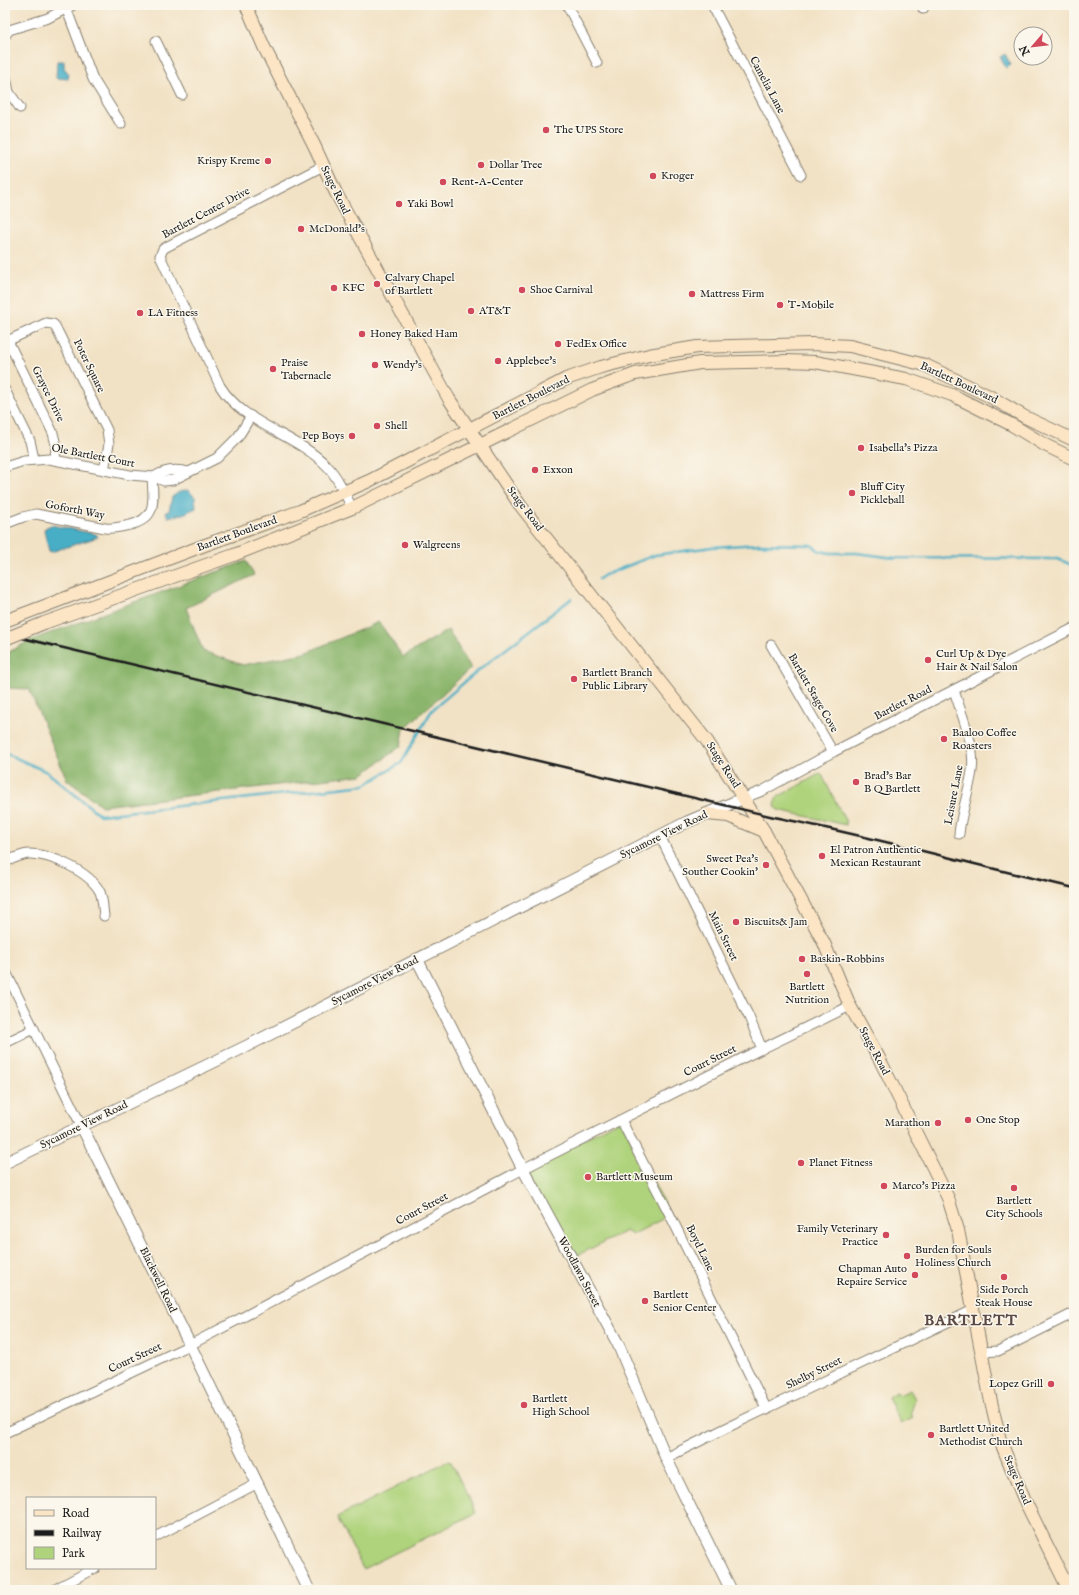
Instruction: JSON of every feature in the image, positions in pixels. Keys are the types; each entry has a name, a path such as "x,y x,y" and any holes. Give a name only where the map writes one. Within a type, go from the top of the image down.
{"main road":[{"name":"Stage Road","path":"246,5 264,47 362,242 449,399 520,505 707,740 764,832 824,943 850,1006 879,1058 948,1198 958,1230 990,1398 1000,1440 1024,1499 1068,1590"},
{"name":"Bartlett Boulevard","path":"5,621 300,511 370,481 566,379 601,367 649,355 697,347 812,344 850,346 925,365 989,396 1025,417 1074,440"},
{"name":"Bartlett Boulevard","path":"5,639 44,623 234,555 352,508 592,390 635,374 700,363 787,361 815,362 906,379 952,395 1074,459"},
{"path":"983,411 989,396"},
{"path":"707,814 728,816 764,832"}],"street":[{"path":"567,5 597,63"},
{"name":"Camelia Lane","path":"712,5 801,175"},
{"path":"5,36 9,30 48,18 69,6 84,58 93,79 121,124"},
{"path":"156,41 182,95"},
{"path":"5,73 9,92 20,108"},
{"name":"Bartlett Center Drive","path":"323,166 168,246 163,249 161,254 163,264 220,386 234,404 306,449 327,466 344,492 352,508"},
{"name":"Poter Square","path":"7,342 46,323 56,326 109,434 109,444 104,470"},
{"name":"Grayce Drive","path":"7,342 53,433 56,445 56,460"},
{"path":"5,390 30,440 34,459"},
{"name":"Ole Bartlett Court","path":"5,467 34,459 56,460 130,475 153,477 173,469 189,472 210,463 222,454 238,437 251,416"},
{"name":"Goforth Way","path":"5,524 23,516 36,514 105,528 116,528 135,524 145,519 151,511 153,502 153,477"},
{"name":"Bartlett Road","path":"744,798 762,791 833,752 1074,628"},
{"name":"Bartlett Stage Cove","path":"771,645 833,752"},
{"name":"Leisure Lane","path":"954,690 966,727 972,755 972,770 960,823 959,834"},
{"name":"Sycamore View Road","path":"5,1163 249,1045 660,836 744,798"},
{"name":"Main Street","path":"660,836 749,1017 762,1048"},
{"path":"5,862 24,855 35,855 55,860 76,869 85,875 100,892 104,916"},
{"name":"Woodlawn Street","path":"418,959 523,1169 618,1344 666,1458 731,1590"},
{"name":"Blackwell Road","path":"5,970 309,1590"},
{"name":"Court Street","path":"5,1433 190,1345 523,1169 762,1048 850,1006"},
{"path":"5,1043 34,1029"},
{"name":"Boyd Lane","path":"621,1120 670,1215 766,1410"},
{"name":"Shelby Street","path":"666,1458 973,1310"},
{"path":"982,1352 998,1350 1074,1313"},
{"path":"156,1536 258,1484"},
{"path":"57,1588 93,1569"}],"green space":[{"path":"246,561 254,575 186,608 203,651 243,665 305,653 379,622 403,657 448,630 471,668 404,729 401,746 362,775 102,806 67,780 29,689 5,688 5,674 9,652 31,640"},
{"path":"821,773 846,822 846,825 778,810 775,806 776,798"},
{"path":"621,1120 670,1215 632,1235 626,1231 572,1258 523,1169"},
{"path":"910,1390 915,1399 911,1412 913,1418 901,1424 888,1397 897,1392 899,1395"},
{"path":"450,1460 476,1513 363,1569 337,1517"}],"water":[{"path":"1005,54 1011,65 1006,68 1000,57"},
{"path":"57,61 64,61 64,68 69,74 68,79 56,78"},
{"path":"188,490 195,497 196,508 183,514 168,517 166,512 169,511 172,497 179,492"},
{"path":"51,525 96,534 98,537 51,552 49,551 44,531 45,528"}],"waterway":[{"path":"599,579 605,575 655,555 712,547 759,544 811,545 820,551 830,553 857,553 895,558 1058,559 1074,566"},
{"path":"5,753 47,772 100,815 365,785 401,763 432,710 480,669 571,599"}],"railway":[{"path":"5,634 774,817 887,842 1074,888"}],"place":[{"name":"The UPS Store","path":"546,130"},
{"name":"Krispy Kreme","path":"268,161"},
{"name":"Dollar Tree","path":"481,165"},
{"name":"Kroger","path":"653,176"},
{"name":"Rent-A-Center","path":"443,182"},
{"name":"Yaki Bowl","path":"399,204"},
{"name":"McDonald's","path":"301,229"},
{"name":"Calvary Chapel of Bartlett","path":"377,284"},
{"name":"KFC","path":"334,288"},
{"name":"Shoe Carnival","path":"522,290"},
{"name":"Mattress Firm","path":"692,294"},
{"name":"T-Mobile","path":"780,305"},
{"name":"AT&T","path":"471,311"},
{"name":"LA Fitness","path":"140,313"},
{"name":"Honey Baked Ham","path":"362,334"},
{"name":"FedEx Office","path":"558,344"},
{"name":"Applebee's","path":"498,361"},
{"name":"Wendy's","path":"375,365"},
{"name":"Praise Tabernacle","path":"273,369"},
{"name":"Shell","path":"377,426"},
{"name":"Pep Boys","path":"352,436"},
{"name":"Isabella's Pizza","path":"861,448"},
{"name":"Exxon","path":"535,470"},
{"name":"Bluff City Pickleball","path":"852,493"},
{"name":"Walgreens","path":"405,545"},
{"name":"Curl Up & Dye Hair & Nail Salon","path":"928,660"},
{"name":"Bartlett Branch Public Library","path":"574,679"},
{"name":"Baaloo Coffee Roasters","path":"944,739"},
{"name":"Brad's Bar B Q Bartlett","path":"856,782"},
{"name":"El Patron Authentic Mexican Restaurant","path":"822,856"},
{"name":"Sweet Pea's Souther Cookin'","path":"766,865"},
{"name":"Biscuits& Jam","path":"736,922"},
{"name":"Baskin-Robbins","path":"802,959"},
{"name":"Bartlett Nutrition","path":"807,974"},
{"name":"One Stop","path":"968,1120"},
{"name":"Marathon","path":"938,1123"},
{"name":"Planet Fitness","path":"801,1163"},
{"name":"Bartlett Museum","path":"588,1177"},
{"name":"Marco's Pizza","path":"884,1186"},
{"name":"Bartlett City Schools","path":"1014,1188"},
{"name":"Family Veterinary Practice","path":"886,1235"},
{"name":"Burden for Souls Holiness Church","path":"907,1256"},
{"name":"Chapman Auto Repaire Service","path":"915,1275"},
{"name":"Side Porch Steak House","path":"1004,1277"},
{"name":"Bartlett Senior Center","path":"645,1301"},
{"name":"Lopez Grill","path":"1051,1384"},
{"name":"Bartlett High School","path":"524,1405"},
{"name":"Bartlett United Methodist Church","path":"931,1435"}],"district":[{"name":"BARTLETT","path":"971,1320"}]}
